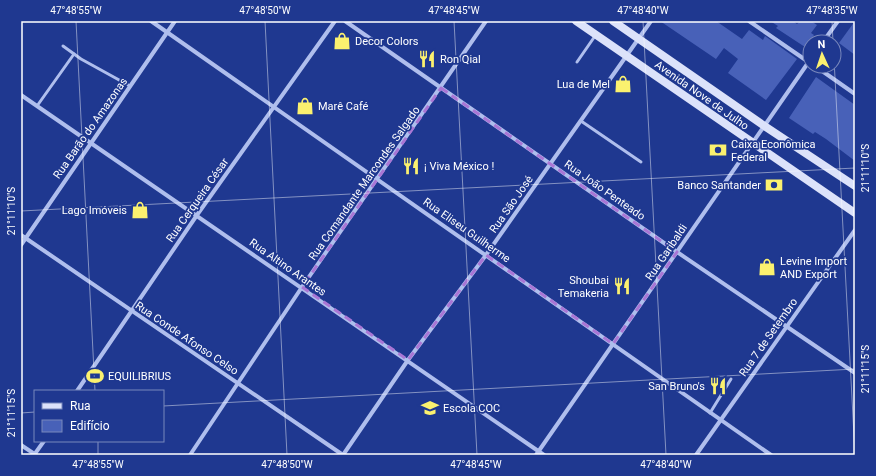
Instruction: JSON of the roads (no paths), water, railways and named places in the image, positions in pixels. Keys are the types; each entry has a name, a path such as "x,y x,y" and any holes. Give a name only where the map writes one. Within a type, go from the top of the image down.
{"main road":[{"name":"Avenida Nove de Julho","path":"576,21 751,143 855,213"},
{"name":"Avenida Nove de Julho","path":"613,21 763,125 855,186"}],"street":[{"name":"Rua Eliseu Guilherme","path":"151,21 771,455"},
{"name":"Rua Barão do Amazonas","path":"21,245 175,21"},
{"name":"Rua Cerqueira César","path":"79,390 197,215 335,21"},
{"name":"Rua João Penteado","path":"345,21 677,252 855,373"},
{"name":"Rua Comandante Marcondes Salgado","path":"190,455 302,287 486,21"},
{"name":"Rua São José","path":"343,455 408,360 486,255 651,21"},
{"path":"749,21 802,56"},
{"path":"829,34 838,21"},
{"name":"Rua Garibaldi","path":"537,453 677,252 763,125 802,72"},
{"path":"826,74 855,94"},
{"name":"Rua Altino Arantes","path":"21,95 408,360 537,453 544,455"},
{"name":"Rua 7 de Setembro","path":"696,455 855,230"},
{"name":"Rua Conde Afonso Celso","path":"21,235 343,455"},
{"path":"21,445 35,455 43,442"}],"lane":[{"path":"577,62 596,34"},
{"path":"64,46 74,54 130,86"},
{"path":"37,106 74,54"},
{"path":"581,121 641,162"},
{"path":"710,413 731,379"}],"place":[{"name":"Decor Colors","path":"342,41"},
{"name":"Ron Qial","path":"427,59"},
{"name":"Lua de Mel","path":"623,84"},
{"name":"Marê Café","path":"305,106"},
{"name":"Caixa Econômica Federal","path":"718,150"},
{"name":"¡ Viva México !","path":"411,166"},
{"name":"Banco Santander","path":"774,185"},
{"name":"Lago Imóveis","path":"140,210"},
{"name":"Levine Import AND Export","path":"767,267"},
{"name":"Shoubai Temakeria","path":"622,286"},
{"name":"EQUILIBRIUS","path":"95,376"},
{"name":"San Bruno's","path":"718,386"},
{"name":"Escola COC","path":"430,408"}]}
